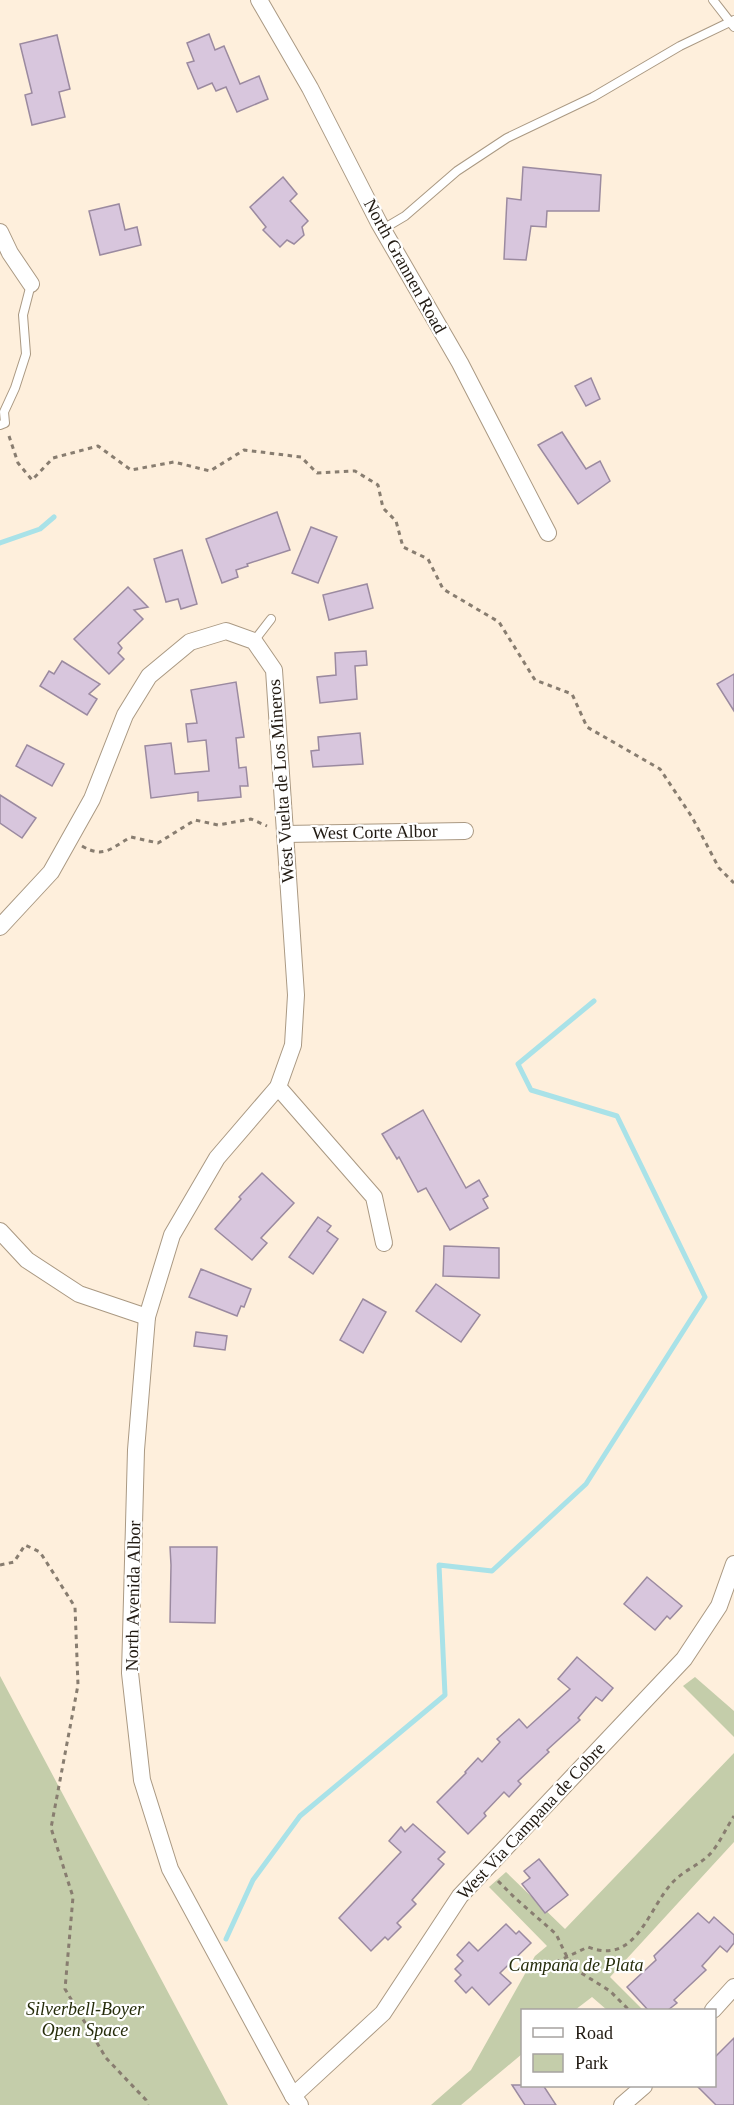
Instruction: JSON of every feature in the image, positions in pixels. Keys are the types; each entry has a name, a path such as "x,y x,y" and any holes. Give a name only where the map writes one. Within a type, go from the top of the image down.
{"street":[{"name":"North Grannen Road","path":"259,0 310,88 382,229 460,363 548,533"},
{"path":"0,232 10,253 31,284"},
{"path":"0,927 51,872 92,800 125,715 149,676 190,642 226,631 254,640"},
{"name":"West Vuelta de Los Mineros","path":"254,640 274,670 296,994 293,1045 278,1087"},
{"name":"West Corte Albor","path":"285,834 465,831"},
{"path":"278,1087 374,1197 384,1243"},
{"name":"North Avenida Albor","path":"278,1087 217,1158 172,1235 147,1317 136,1450 130,1673 142,1780 170,1869 296,2101"},
{"path":"0,1231 27,1260 79,1294 147,1317"},
{"name":"West Via Campana de Cobre","path":"296,2101 383,2013 459,1896 684,1659 719,1606 734,1564"},
{"path":"713,2009 734,1987"},
{"path":"622,2105 642,2087"}],"lane":[{"path":"382,229 405,216 457,171 507,138 593,97 680,46 733,23 713,0"},
{"path":"2,424 4,412 26,354 23,315 31,284"},
{"path":"254,640 271,619"}],"path":[{"path":"2,424 18,463 32,480 53,458 98,446 131,470 174,462 210,471 244,450 301,457 317,473 355,471 378,485 383,508 396,522 403,547 428,559 443,589 499,622 535,680 572,694 587,727 660,769 693,818 719,868 734,883"},
{"path":"69,839 91,852 102,854 131,837 158,843 195,820 218,825 251,819 285,834"},
{"path":"0,1565 14,1562 24,1545 40,1552 75,1607 78,1685 51,1828 73,1897 65,1989 106,2058 146,2100 148,2105"},
{"path":"549,1968 588,1947 597,1951 623,1948 647,1924 674,1881 709,1855 734,1816"},
{"path":"486,1868 515,1898 556,1934 567,1957 578,1971 610,1991 628,2009"}],"green space":[{"name":"Silverbell-Boyer Open Space","path":"0,1676 228,2105 0,2105"},
{"path":"695,1677 734,1711 734,1737 683,1686"},
{"name":"Campana de Plata","path":"734,1753 734,1842 610,1977 642,2009 606,2009 592,1997 576,2009 521,2009 521,2055 461,2105 431,2105 471,2070 535,1956 547,1946 489,1887 506,1872 565,1929"}],"building":[{"path":"209,34 215,50 224,46 240,84 259,76 268,99 237,112 226,87 216,91 212,83 198,89 187,63 194,61 187,43"},
{"path":"57,35 70,89 59,92 65,117 32,125 25,95 32,93 20,44"},
{"path":"523,167 601,175 599,211 547,211 546,227 531,226 526,260 504,259 507,198 521,200"},
{"path":"283,177 297,194 290,201 308,221 302,227 304,235 294,244 287,240 280,247 263,230 266,227 250,207"},
{"path":"119,204 125,230 137,227 141,245 100,255 89,211"},
{"path":"591,378 600,399 586,406 575,386"},
{"path":"562,432 586,469 600,461 610,481 578,504 538,445"},
{"path":"277,512 290,550 247,564 248,566 236,570 238,577 222,583 206,539"},
{"path":"311,527 337,537 318,583 292,573"},
{"path":"182,550 197,604 181,609 178,599 166,602 154,559"},
{"path":"367,584 373,608 329,620 323,595"},
{"path":"128,587 148,607 134,610 143,619 118,643 122,648 118,653 124,659 109,674 74,639"},
{"path":"366,651 367,665 355,666 357,699 320,703 317,677 336,675 335,653"},
{"path":"62,661 100,684 89,694 97,699 87,715 40,686 49,671 54,674"},
{"path":"734,674 734,711 717,684"},
{"path":"236,682 244,737 236,738 239,768 246,767 248,786 240,786 241,797 198,801 198,792 151,798 145,746 171,743 175,774 209,771 206,740 188,742 186,724 197,723 191,690"},
{"path":"360,733 363,764 313,767 311,751 319,750 318,737"},
{"path":"27,745 64,764 52,786 16,766"},
{"path":"0,795 36,818 22,838 0,823"},
{"path":"423,1110 466,1188 479,1180 488,1196 483,1199 488,1208 450,1230 426,1188 418,1192 399,1157 397,1159 382,1134"},
{"path":"262,1173 294,1203 261,1238 267,1243 252,1260 215,1229 241,1199 239,1197"},
{"path":"318,1217 331,1226 327,1231 338,1239 313,1274 289,1257"},
{"path":"444,1246 499,1248 499,1278 443,1276"},
{"path":"201,1269 251,1289 244,1307 241,1306 237,1316 189,1297"},
{"path":"436,1284 480,1315 461,1342 416,1311"},
{"path":"363,1299 386,1312 363,1353 340,1340"},
{"path":"196,1332 227,1336 225,1350 194,1346"},
{"path":"170,1547 217,1547 215,1623 170,1622"},
{"path":"647,1577 682,1606 670,1619 667,1616 655,1630 624,1604"},
{"path":"577,1657 613,1688 602,1701 596,1697 578,1718 580,1720 518,1781 521,1784 509,1797 504,1792 484,1813 486,1816 468,1834 437,1802 478,1758 482,1762 500,1742 497,1739 519,1719 527,1728 570,1689 558,1679"},
{"path":"413,1824 445,1852 438,1859 444,1864 412,1900 416,1904 397,1923 401,1927 388,1940 385,1937 371,1951 339,1918 401,1852 389,1841 401,1827 405,1832"},
{"path":"539,1859 568,1895 545,1913 522,1884 530,1878 524,1871"},
{"path":"698,1913 709,1923 714,1917 734,1935 734,1943 727,1952 720,1946 702,1966 706,1970 674,2000 677,2003 669,2009 647,2009 627,1987 656,1960 654,1956"},
{"path":"506,1924 516,1934 519,1931 531,1943 500,1973 511,1983 489,2005 472,1987 466,1993 455,1981 461,1975 455,1969 463,1961 457,1955 469,1942 478,1951"},
{"path":"734,2038 734,2105 716,2105 698,2087 716,2087 716,2056"},
{"path":"512,2085 544,2087 556,2105 525,2105"}],"waterway":[{"path":"0,543 40,529 54,517"},
{"path":"226,1939 253,1880 300,1816 445,1695 439,1565 492,1571 586,1484 705,1297 617,1116 531,1090 518,1064 594,1001"}]}
